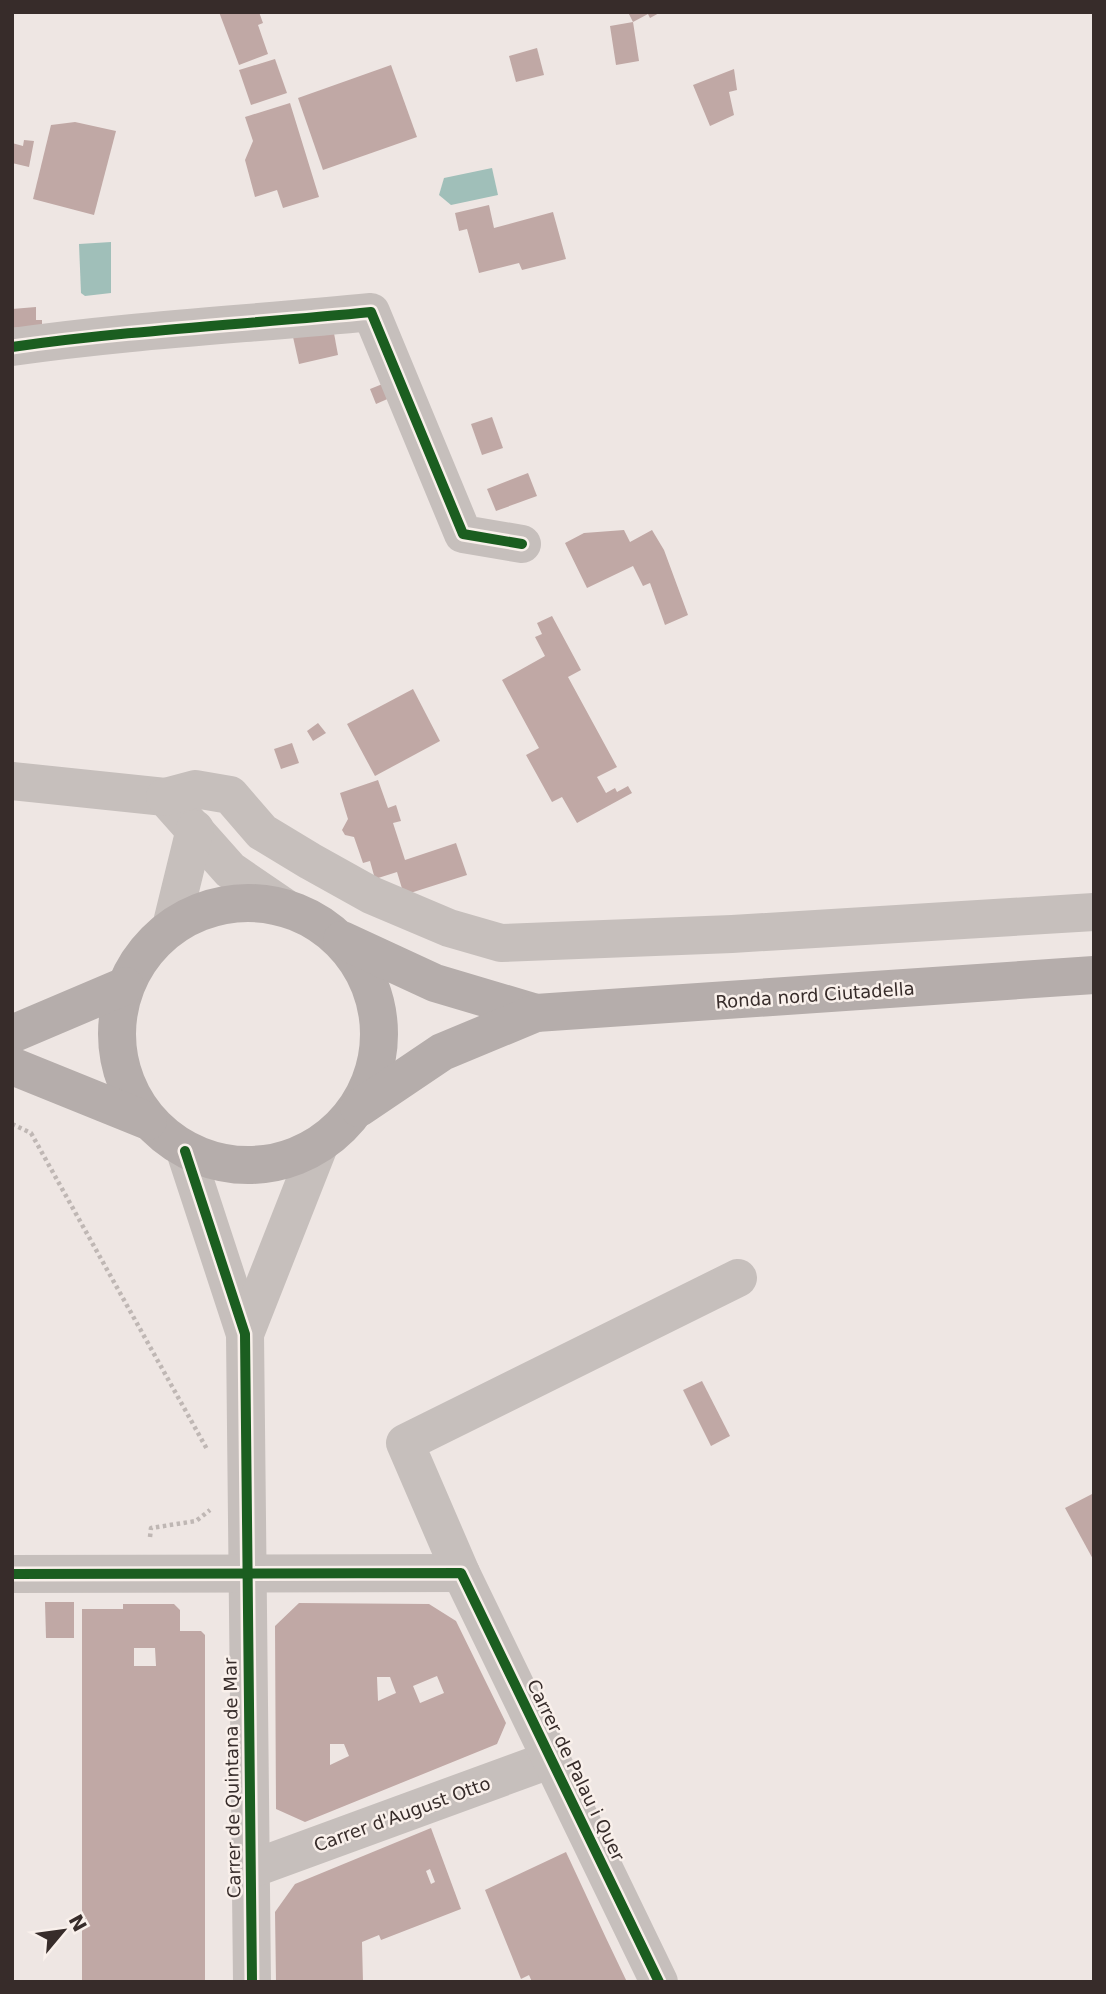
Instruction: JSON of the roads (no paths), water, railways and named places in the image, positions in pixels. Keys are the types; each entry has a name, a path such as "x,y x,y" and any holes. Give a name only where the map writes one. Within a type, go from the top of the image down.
{"main road":[{"path":"148,1121 123,1077 116,1033 125,986 144,952 171,927 210,907 244,902 284,907"},
{"name":"Ronda nord Ciutadella","path":"284,907 336,937 435,982 536,1013"},
{"path":"12,1066 148,1121 185,1151 240,1166 283,1162 319,1146 358,1108 375,1072 380,1021 362,969 336,937"},
{"name":"Ronda nord Ciutadella","path":"358,1108 442,1052 536,1013 1094,975"},
{"path":"12,1034 125,986"}],"street":[{"path":"12,347 93,335 213,328 371,312 463,534 522,544"},
{"path":"12,781 165,797 195,789 230,795 262,832 310,862 372,895 449,928 502,943 732,934 1094,912"},
{"path":"165,797 230,870 284,907"},
{"path":"171,927 195,829"},
{"path":"244,1334 319,1146"},
{"path":"185,1151 244,1334"},
{"name":"Carrer de Palau i Quer","path":"659,1982 461,1573 405,1443 738,1278"},
{"name":"Carrer de Quintana de Mar","path":"244,1334 252,1982"},
{"path":"12,1574 461,1573"},
{"name":"Carrer d'August Otto","path":"252,1869 552,1759"}],"water":[{"path":"492,168 498,195 451,205 439,195 444,178"},
{"path":"111,242 111,293 85,296 81,293 79,244"}]}
